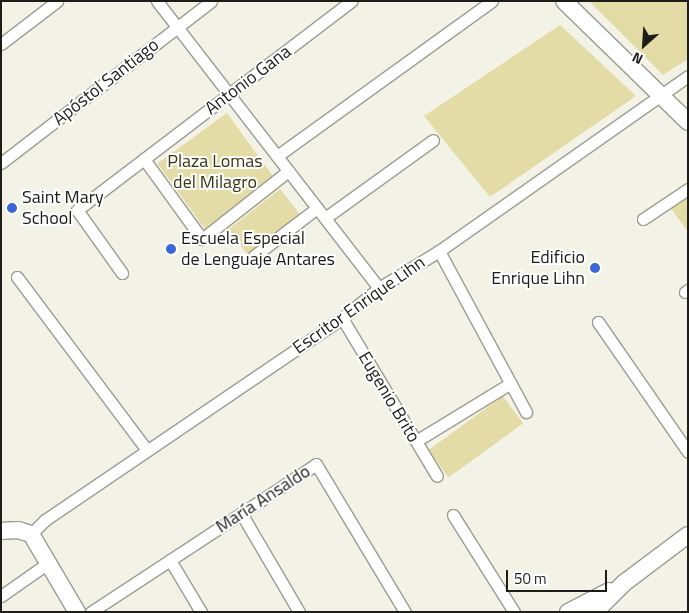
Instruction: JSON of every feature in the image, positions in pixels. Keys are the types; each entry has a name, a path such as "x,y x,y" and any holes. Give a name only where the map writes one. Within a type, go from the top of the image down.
{"street":[{"path":"1,44 57,1"},
{"path":"157,1 379,288"},
{"name":"Apóstol Santiago","path":"1,163 211,1"},
{"name":"Antonio Gana","path":"122,273 77,210 351,1"},
{"path":"277,156 492,1"},
{"path":"564,1 659,96 688,122"},
{"name":"Escritor Enrique Lihn","path":"32,534 45,520 342,318 379,288 439,251 688,76"},
{"path":"325,218 433,140"},
{"path":"144,159 202,239 288,171"},
{"path":"643,219 688,189"},
{"path":"254,256 317,208"},
{"path":"439,251 526,412"},
{"path":"17,277 147,450"},
{"name":"Eugenio Brito","path":"342,318 436,476"},
{"path":"598,322 688,452"},
{"path":"416,441 511,384"},
{"name":"María Ansaldo","path":"91,612 316,464 403,611"},
{"path":"241,513 299,612"},
{"path":"453,515 514,612"},
{"path":"1,531 18,530 32,534 77,612"},
{"path":"595,612 624,583 688,535"},
{"path":"170,560 201,612"},
{"path":"1,596 48,563"},
{"path":"568,612 624,583"}],"green space":[{"path":"589,1 688,1 688,59 663,75"},
{"path":"560,25 636,96 490,197 424,116"},
{"name":"Plaza Lomas del Milagro","path":"227,113 275,179 206,230 157,164"},
{"path":"280,189 302,217 250,258 228,230"},
{"path":"688,194 688,232 670,207"},
{"path":"503,396 523,424 449,478 429,450"}],"place":[{"name":"Saint Mary School","path":"12,208"},
{"name":"Escuela Especial de Lenguaje Antares","path":"171,249"},
{"name":"Edificio Enrique Lihn","path":"595,268"}]}
